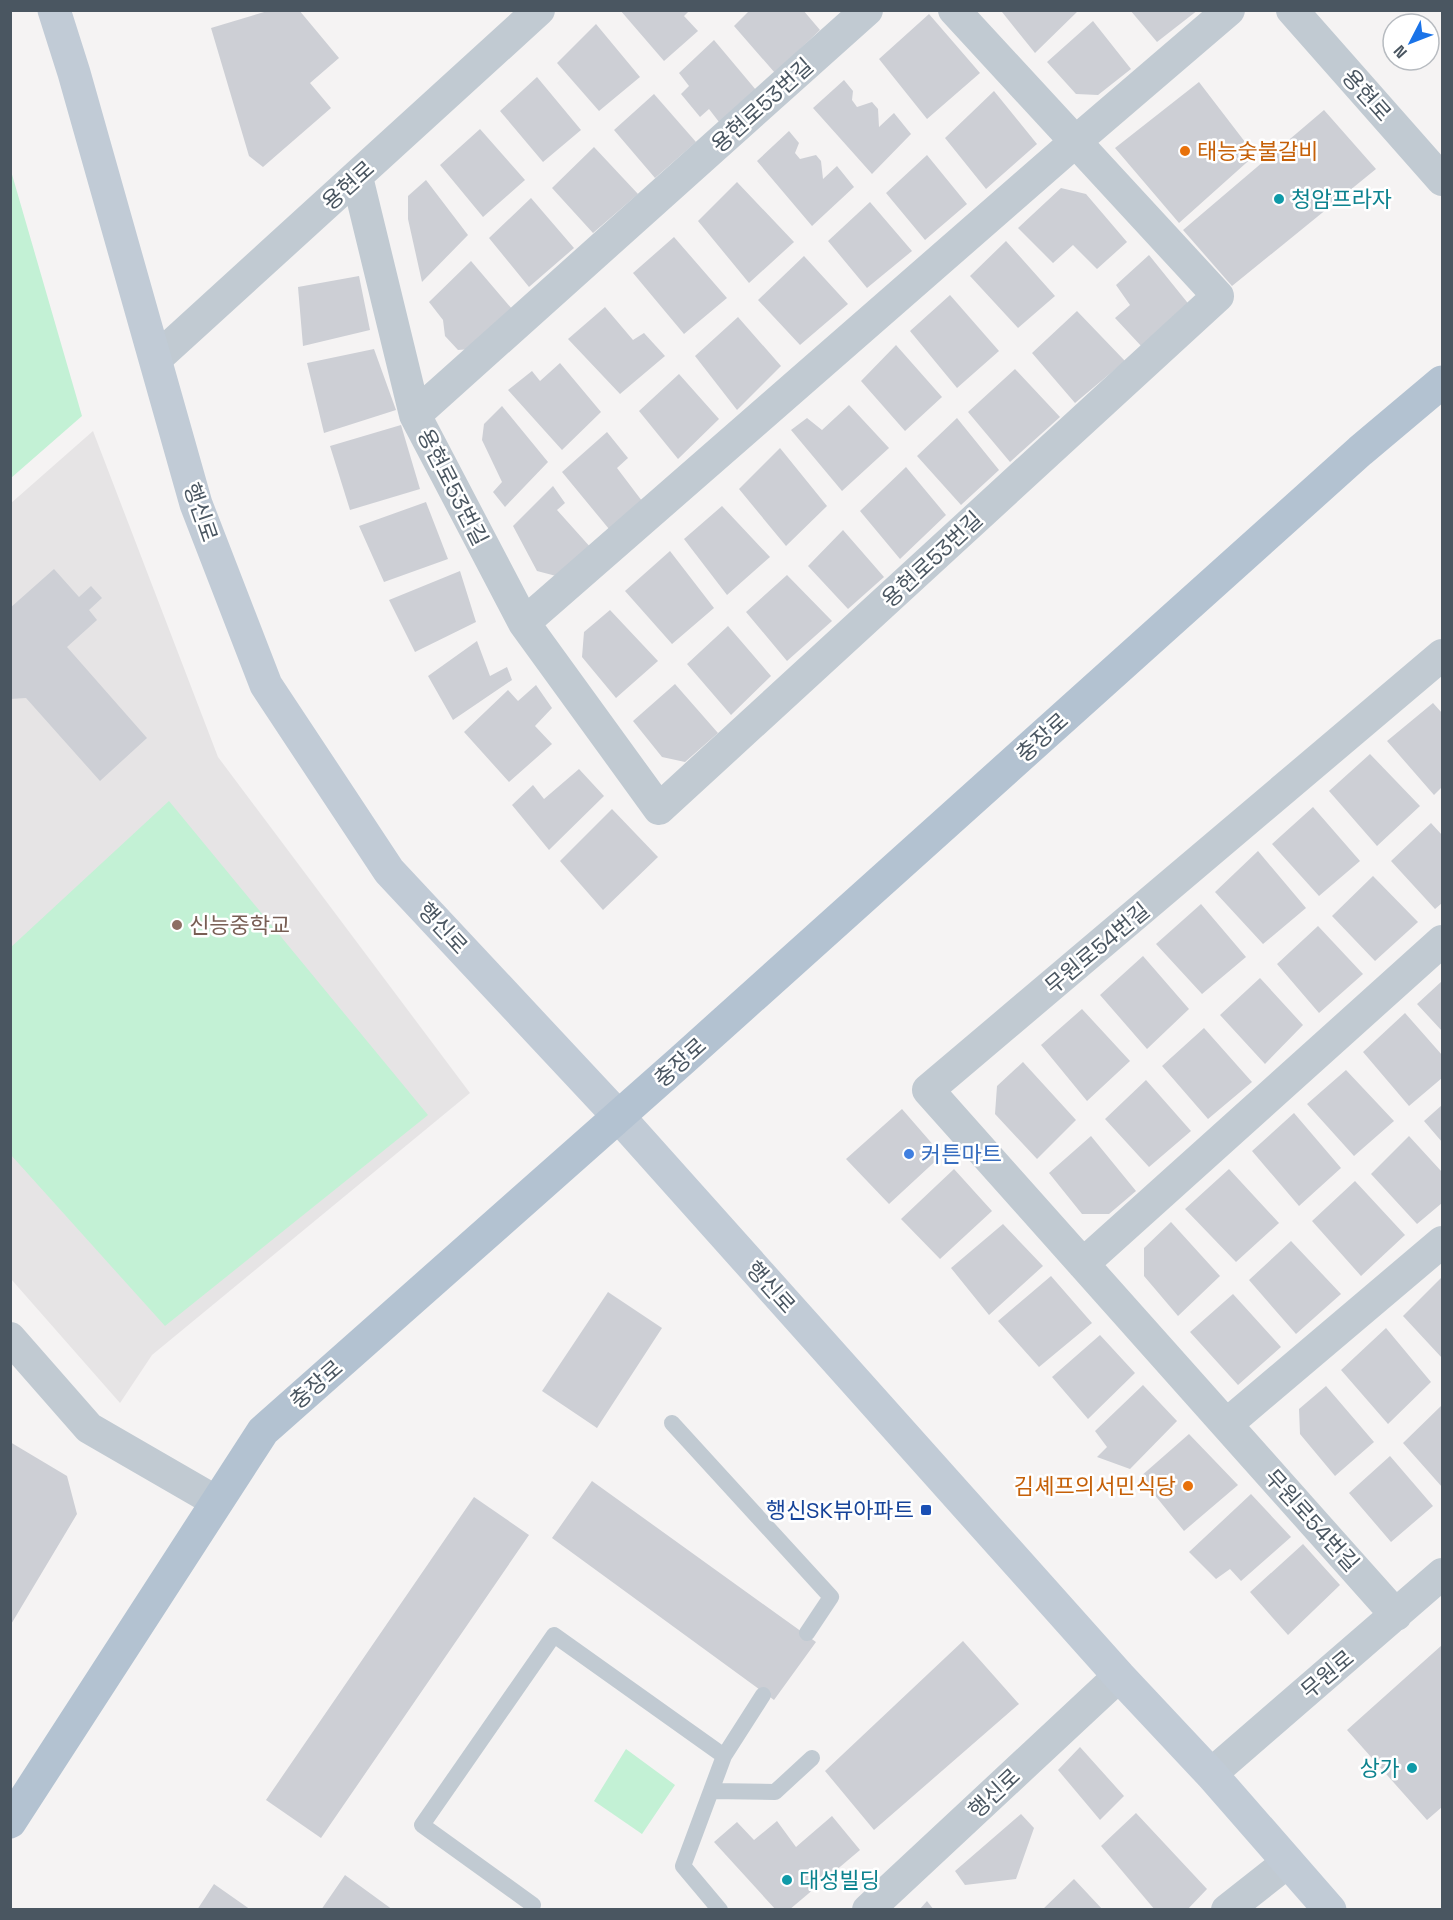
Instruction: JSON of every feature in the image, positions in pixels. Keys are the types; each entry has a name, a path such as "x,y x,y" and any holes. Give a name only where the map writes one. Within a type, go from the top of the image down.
{"main road":[{"name":"행신로","path":"54,10 75,73 196,504 266,685 389,871 619,1117 1119,1676 1211,1774 1330,1910"},
{"name":"충장로","path":"10,1822 263,1431 619,1117 1360,451 1443,381"}],"street":[{"name":"용현로","path":"156,359 540,10"},
{"name":"용현로53번길","path":"415,415 867,10"},
{"name":"용현로53번길","path":"357,177 415,415 524,623 659,809 1218,296 954,10"},
{"path":"524,623 1229,10"},
{"name":"용현로","path":"1292,10 1443,180"},
{"name":"무원로54번길","path":"1396,1615 928,1090 1443,655"},
{"path":"1083,1264 1443,941"},
{"path":"1227,1425 1443,1242"},
{"path":"10,1338 89,1428 217,1502"},
{"name":"무원로","path":"1211,1774 1443,1574"},
{"name":"행신로","path":"868,1910 1119,1676"},
{"path":"1227,1910 1288,1862"}],"lane":[{"path":"672,1423 831,1597 807,1633"},
{"path":"533,1905 422,1825 554,1635 724,1756"},
{"path":"720,1910 683,1866 724,1756 763,1695"},
{"path":"711,1791 775,1792 812,1758"}],"shaded area":[{"name":"신능중학교","path":"93,431 218,757 470,1093 152,1355 120,1403 11,1279 10,504"}],"green space":[{"path":"11,171 82,416 10,478"},
{"path":"169,801 428,1115 165,1326 11,1155 10,948"},
{"path":"626,1749 675,1785 642,1834 594,1801"}],"building":[{"path":"271,10 299,10 339,58 310,83 331,108 263,167 249,156 211,28"},
{"path":"620,10 690,10 684,16 698,31 664,61"},
{"path":"750,10 803,10 820,30 775,73 734,26"},
{"path":"1004,10 1079,10 1035,53 1002,12"},
{"path":"1130,10 1198,10 1157,42"},
{"path":"929,14 980,73 927,119 879,59"},
{"path":"1093,21 1131,69 1098,95 1076,94 1047,62"},
{"path":"596,24 640,77 599,111 557,63"},
{"path":"714,40 756,90 719,122 709,109 700,117 681,94 689,86 679,73"},
{"path":"537,77 581,130 543,162 500,111"},
{"path":"844,80 853,91 852,100 857,107 872,102 878,109 879,127 894,113 911,134 872,174 813,108"},
{"name":"태능숯불갈비","path":"1199,82 1255,155 1179,223 1115,148"},
{"path":"994,91 1037,144 986,189 945,138"},
{"path":"654,94 696,142 655,178 614,130"},
{"name":"청암프라자","path":"1324,110 1376,169 1232,286 1183,230"},
{"path":"480,129 525,180 483,217 440,165"},
{"path":"789,131 799,143 795,153 800,159 816,155 821,161 823,179 837,166 854,187 812,226 757,161"},
{"path":"594,147 638,194 593,233 552,188"},
{"path":"927,155 967,204 925,240 886,193"},
{"path":"426,180 468,235 422,282 408,219 408,196"},
{"path":"737,182 794,242 749,283 698,221"},
{"path":"1061,188 1086,194 1127,242 1097,269 1073,245 1053,263 1018,228"},
{"path":"531,198 574,248 529,287 489,238"},
{"path":"870,202 912,251 867,288 828,241"},
{"path":"674,237 727,298 684,334 633,273"},
{"path":"1006,241 1055,296 1018,328 970,276"},
{"path":"1149,255 1191,307 1143,348 1115,318 1130,305 1116,285"},
{"path":"804,256 848,304 800,345 758,300"},
{"path":"471,261 512,309 470,349 458,350 445,336 443,320 429,302"},
{"path":"359,276 370,330 303,346 298,287"},
{"path":"950,295 999,351 957,388 910,331"},
{"path":"605,307 633,340 644,333 665,356 620,394 568,339"},
{"path":"1077,311 1125,361 1075,403 1032,353"},
{"path":"738,317 781,366 737,410 695,356"},
{"path":"896,345 942,397 905,431 861,381"},
{"path":"374,349 396,410 324,433 307,363"},
{"path":"560,363 601,412 562,450 508,390 532,371 540,381"},
{"path":"1015,369 1060,417 1010,462 968,412"},
{"path":"679,374 719,419 678,459 639,411"},
{"path":"849,405 889,448 842,491 791,430 807,418 822,430"},
{"path":"502,406 548,462 505,507 493,492 502,482 482,440 484,424"},
{"path":"957,418 999,470 961,505 917,456"},
{"path":"401,425 420,489 350,510 330,446"},
{"path":"607,432 628,458 617,468 642,501 609,529 562,472"},
{"path":"780,448 827,506 786,546 739,489"},
{"path":"906,467 946,515 900,559 860,511"},
{"path":"553,486 565,503 557,510 592,549 560,577 537,571 513,526"},
{"path":"426,502 448,559 384,582 359,526"},
{"path":"722,506 770,557 727,595 684,539"},
{"path":"843,530 884,577 848,609 808,566"},
{"path":"670,551 714,608 672,644 625,591"},
{"path":"54,569 79,597 91,586 102,598 89,610 97,620 67,647 147,738 100,781 26,698 10,699 10,608"},
{"path":"460,571 476,622 415,652 389,600"},
{"path":"787,575 832,621 787,661 746,612"},
{"path":"610,610 658,661 616,698 582,657 584,632"},
{"path":"728,626 771,676 731,715 687,664"},
{"path":"477,641 490,676 507,667 512,680 453,720 428,676"},
{"path":"675,684 718,733 685,762 662,757 633,721"},
{"path":"536,685 552,708 535,726 552,744 509,782 464,732 508,690 518,701"},
{"path":"1433,703 1442,713 1442,787 1434,795 1387,741"},
{"path":"1370,754 1420,806 1377,846 1329,791"},
{"path":"579,769 604,796 549,850 512,805 533,785 544,799"},
{"path":"1313,807 1360,861 1319,896 1272,844"},
{"path":"612,809 658,857 603,910 560,861"},
{"path":"1431,823 1442,835 1442,903 1435,909 1391,861"},
{"path":"1258,851 1306,908 1263,944 1215,892"},
{"path":"1373,876 1418,922 1375,961 1332,916"},
{"path":"1201,904 1246,957 1202,994 1156,944"},
{"path":"1318,926 1363,974 1319,1013 1277,964"},
{"path":"1143,956 1189,1009 1147,1049 1100,995"},
{"path":"1260,978 1303,1025 1265,1064 1220,1015"},
{"path":"1442,981 1442,1031 1417,1004"},
{"path":"1082,1009 1130,1061 1087,1101 1041,1045"},
{"path":"1405,1013 1442,1055 1442,1078 1409,1106 1363,1052"},
{"path":"1204,1028 1252,1082 1208,1119 1162,1066"},
{"path":"1023,1062 1076,1120 1037,1159 995,1114 997,1086"},
{"path":"1346,1070 1394,1121 1354,1156 1307,1104"},
{"path":"1146,1080 1191,1131 1149,1167 1105,1119"},
{"path":"1442,1105 1442,1142 1424,1121"},
{"path":"902,1109 942,1155 889,1204 846,1159"},
{"path":"1294,1113 1341,1168 1299,1206 1252,1151"},
{"path":"1091,1136 1136,1191 1109,1214 1082,1214 1049,1173"},
{"path":"1409,1136 1442,1172 1442,1203 1417,1224 1371,1174"},
{"path":"954,1169 992,1211 940,1259 901,1219"},
{"path":"1229,1169 1279,1223 1236,1262 1185,1209"},
{"path":"1355,1181 1405,1235 1361,1276 1312,1221"},
{"path":"1171,1222 1220,1276 1178,1316 1144,1276 1144,1248"},
{"path":"1003,1224 1043,1266 989,1315 951,1268"},
{"path":"1291,1241 1341,1294 1296,1334 1249,1280"},
{"path":"1051,1276 1092,1323 1039,1367 998,1321"},
{"path":"1442,1277 1442,1358 1403,1316"},
{"path":"608,1292 662,1328 597,1428 542,1391"},
{"path":"1233,1294 1281,1347 1238,1385 1190,1332"},
{"path":"1386,1328 1431,1382 1388,1424 1341,1370"},
{"path":"1100,1335 1135,1373 1088,1419 1052,1377"},
{"path":"1143,1385 1177,1421 1130,1469 1097,1457 1107,1447 1095,1431"},
{"path":"1326,1386 1374,1442 1335,1476 1300,1434 1299,1409"},
{"path":"1442,1405 1442,1487 1403,1443"},
{"path":"1189,1434 1238,1485 1184,1531 1140,1477"},
{"path":"10,1442 67,1476 77,1514 10,1626"},
{"path":"1390,1456 1433,1506 1391,1542 1349,1493"},
{"path":"592,1481 816,1642 774,1700 552,1538"},
{"path":"1251,1494 1291,1537 1241,1581 1230,1569 1216,1579 1189,1552"},
{"path":"474,1497 529,1535 321,1838 266,1800"},
{"path":"1303,1544 1340,1585 1288,1635 1250,1592"},
{"path":"963,1641 1019,1704 874,1830 825,1771"},
{"name":"상가","path":"1442,1645 1442,1807 1427,1820 1347,1730"},
{"path":"1080,1747 1124,1796 1100,1820 1058,1770"},
{"path":"1136,1813 1207,1889 1187,1910 1155,1910 1101,1846"},
{"path":"1021,1814 1034,1828 1016,1879 965,1885 955,1871"},
{"name":"대성빌딩","path":"832,1816 860,1850 789,1910 776,1910 714,1842 737,1822 754,1840 777,1821 796,1847"},
{"path":"345,1875 393,1910 321,1910"},
{"path":"1074,1879 1103,1910 1042,1910"},
{"path":"214,1884 251,1910 197,1910"},
{"path":"927,1901 934,1910 919,1910"}],"place":[{"name":"태능숯불갈비","path":"1185,151"},
{"name":"청암프라자","path":"1279,199"},
{"name":"신능중학교","path":"177,925"},
{"name":"커튼마트","path":"909,1154"},
{"name":"김셰프의서민식당","path":"1188,1486"},
{"name":"행신SK뷰아파트","path":"926,1510"},
{"name":"상가","path":"1412,1768"},
{"name":"대성빌딩","path":"787,1880"}]}
